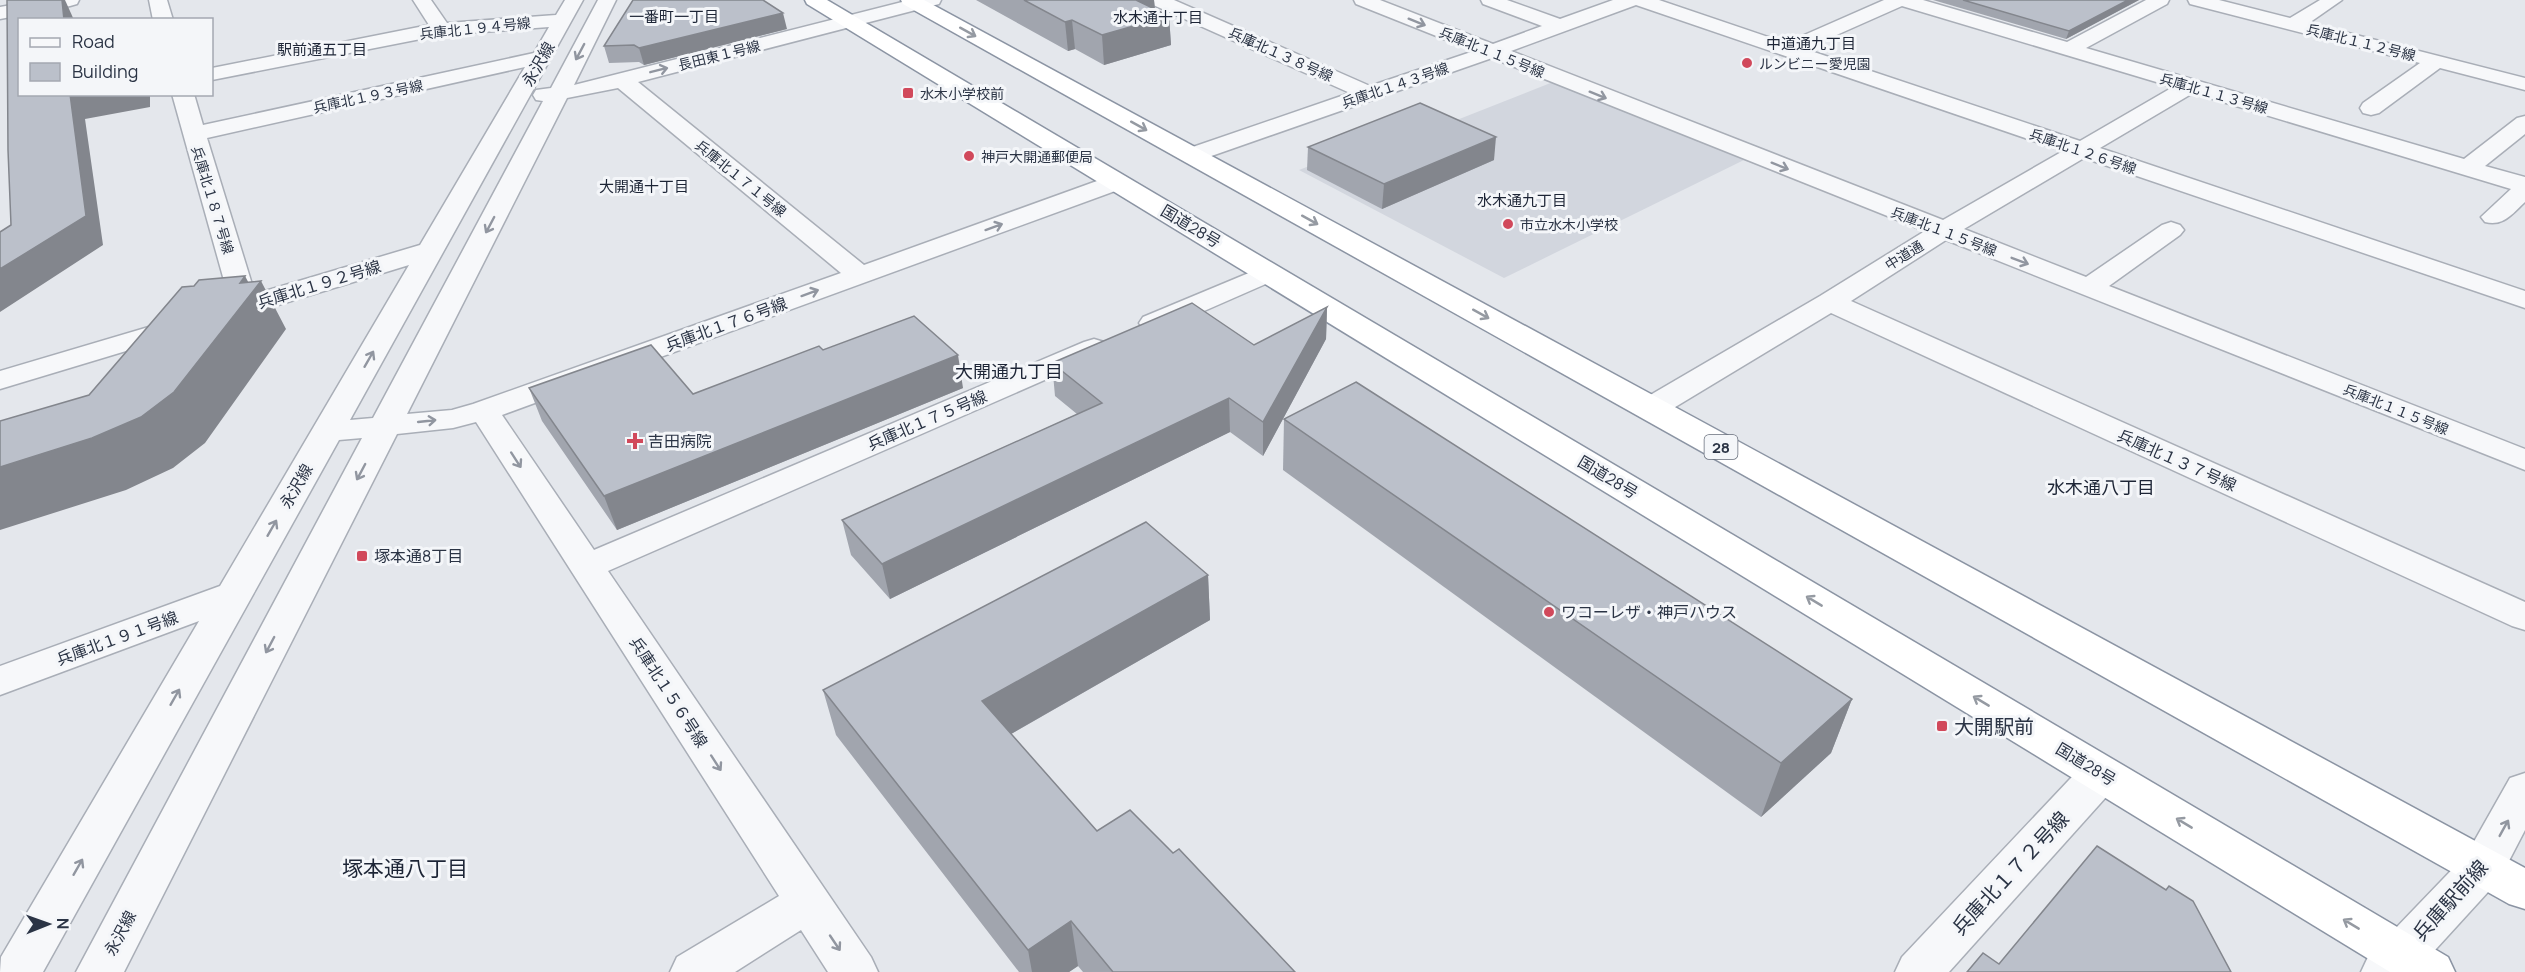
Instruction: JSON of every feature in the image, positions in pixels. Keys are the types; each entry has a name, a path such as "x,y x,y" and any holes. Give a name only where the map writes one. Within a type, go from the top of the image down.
{"highway":[{"name":"国道28号","path":"814,0 2101,774 2406,966"},
{"name":"28","path":"920,1 1192,155 2525,890"}],"street":[{"path":"0,14 70,0"},
{"path":"158,0 162,18"},
{"path":"422,0 441,29"},
{"name":"永沢線","path":"100,972 607,0"},
{"name":"兵庫北１３８号線","path":"1158,0 1370,94"},
{"name":"兵庫北１１５号線","path":"1363,0 2525,460"},
{"path":"1490,0 1560,26"},
{"path":"1786,50 1902,0"},
{"name":"兵庫北１１３号線","path":"1902,0 2468,168 2525,187"},
{"name":"兵庫北１１２号線","path":"2198,0 2525,84"},
{"path":"2293,24 2333,0"},
{"name":"長田東１号線","path":"519,96 559,94 622,80 920,1"},
{"name":"兵庫北１４３号線","path":"1192,155 1490,52 1625,1"},
{"name":"兵庫北１２６号線","path":"1625,1 1786,50 2525,300"},
{"path":"2068,50 2153,1"},
{"name":"兵庫北１９４号線","path":"213,74 441,29 569,10"},
{"name":"永沢線","path":"18,972 569,10"},
{"name":"兵庫北１９３号線","path":"193,134 542,57"},
{"path":"2371,108 2437,61"},
{"name":"兵庫北１７１号線","path":"622,80 860,275"},
{"name":"中道通","path":"1651,408 1830,302 1943,231 2190,86"},
{"name":"兵庫北１８７号線","path":"184,96 246,306"},
{"path":"2468,168 2525,123"},
{"name":"兵庫北１７６号線","path":"327,432 453,419 484,411 1117,182"},
{"path":"2494,217 2525,187"},
{"path":"2088,288 2171,230"},
{"name":"兵庫北１９２号線","path":"0,380 431,250"},
{"name":"兵庫北１７５号線","path":"586,567 1268,273"},
{"name":"兵庫北１３７号線","path":"1830,302 2525,617"},
{"name":"兵庫北１５６号線","path":"484,411 854,972"},
{"name":"兵庫北１９１号線","path":"0,681 234,594"},
{"name":"兵庫北１７２号線","path":"1919,972 2101,774"},
{"name":"兵庫駅前線","path":"2406,966 2483,867 2525,790"},
{"path":"694,972 808,902"}],"shaded area":[{"name":"市立水木小学校","path":"1553,82 1744,160 1504,278 1299,170 1425,121 1439,127"}],"building":[{"path":"7,0 62,0 64,18 18,18 18,96 70,96 86,216 0,269 0,232 11,225"},
{"path":"633,0 763,0 783,13 639,48 634,45 604,46"},
{"path":"1024,0 1136,0 1169,16 1102,35 1072,20 1065,22"},
{"path":"1963,0 2128,0 2069,31"},
{"path":"1420,103 1496,137 1384,184 1308,147"},
{"path":"245,276 240,283 261,281 174,392 141,417 92,438 0,467 0,421 89,395 182,287 194,286 199,280"},
{"path":"1192,303 1254,345 1327,307 1263,422 1229,398 882,564 842,520 1102,403 1052,363"},
{"path":"914,316 958,355 604,496 529,388 651,345 693,394 819,346 823,350"},
{"path":"1356,382 1852,699 1781,763 1284,419"},
{"path":"1146,522 1208,575 982,701 1097,831 1130,810 1173,853 1179,849 1295,972 1113,972 1071,921 1028,950 823,690"},
{"path":"2097,846 2166,890 2169,886 2193,901 2231,972 1967,972 1983,953 1999,964"}],"place":[{"name":"ルンビニー愛児園","path":"1747,63"},
{"name":"水木小学校前","path":"908,93"},
{"name":"神戸大開通郵便局","path":"969,156"},
{"name":"市立水木小学校","path":"1508,224"},
{"name":"吉田病院","path":"635,441"},
{"name":"塚本通8丁目","path":"362,556"},
{"name":"ワコーレザ・神戸ハウス","path":"1549,612"},
{"name":"大開駅前","path":"1942,726"}],"district":[{"name":"一番町一丁目","path":"674,16"},
{"name":"水木通十丁目","path":"1158,17"},
{"name":"中道通九丁目","path":"1811,43"},
{"name":"駅前通五丁目","path":"322,49"},
{"name":"大開通十丁目","path":"644,186"},
{"name":"水木通九丁目","path":"1522,200"},
{"name":"大開通九丁目","path":"1009,371"},
{"name":"水木通八丁目","path":"2101,487"},
{"name":"塚本通八丁目","path":"405,868"}]}
